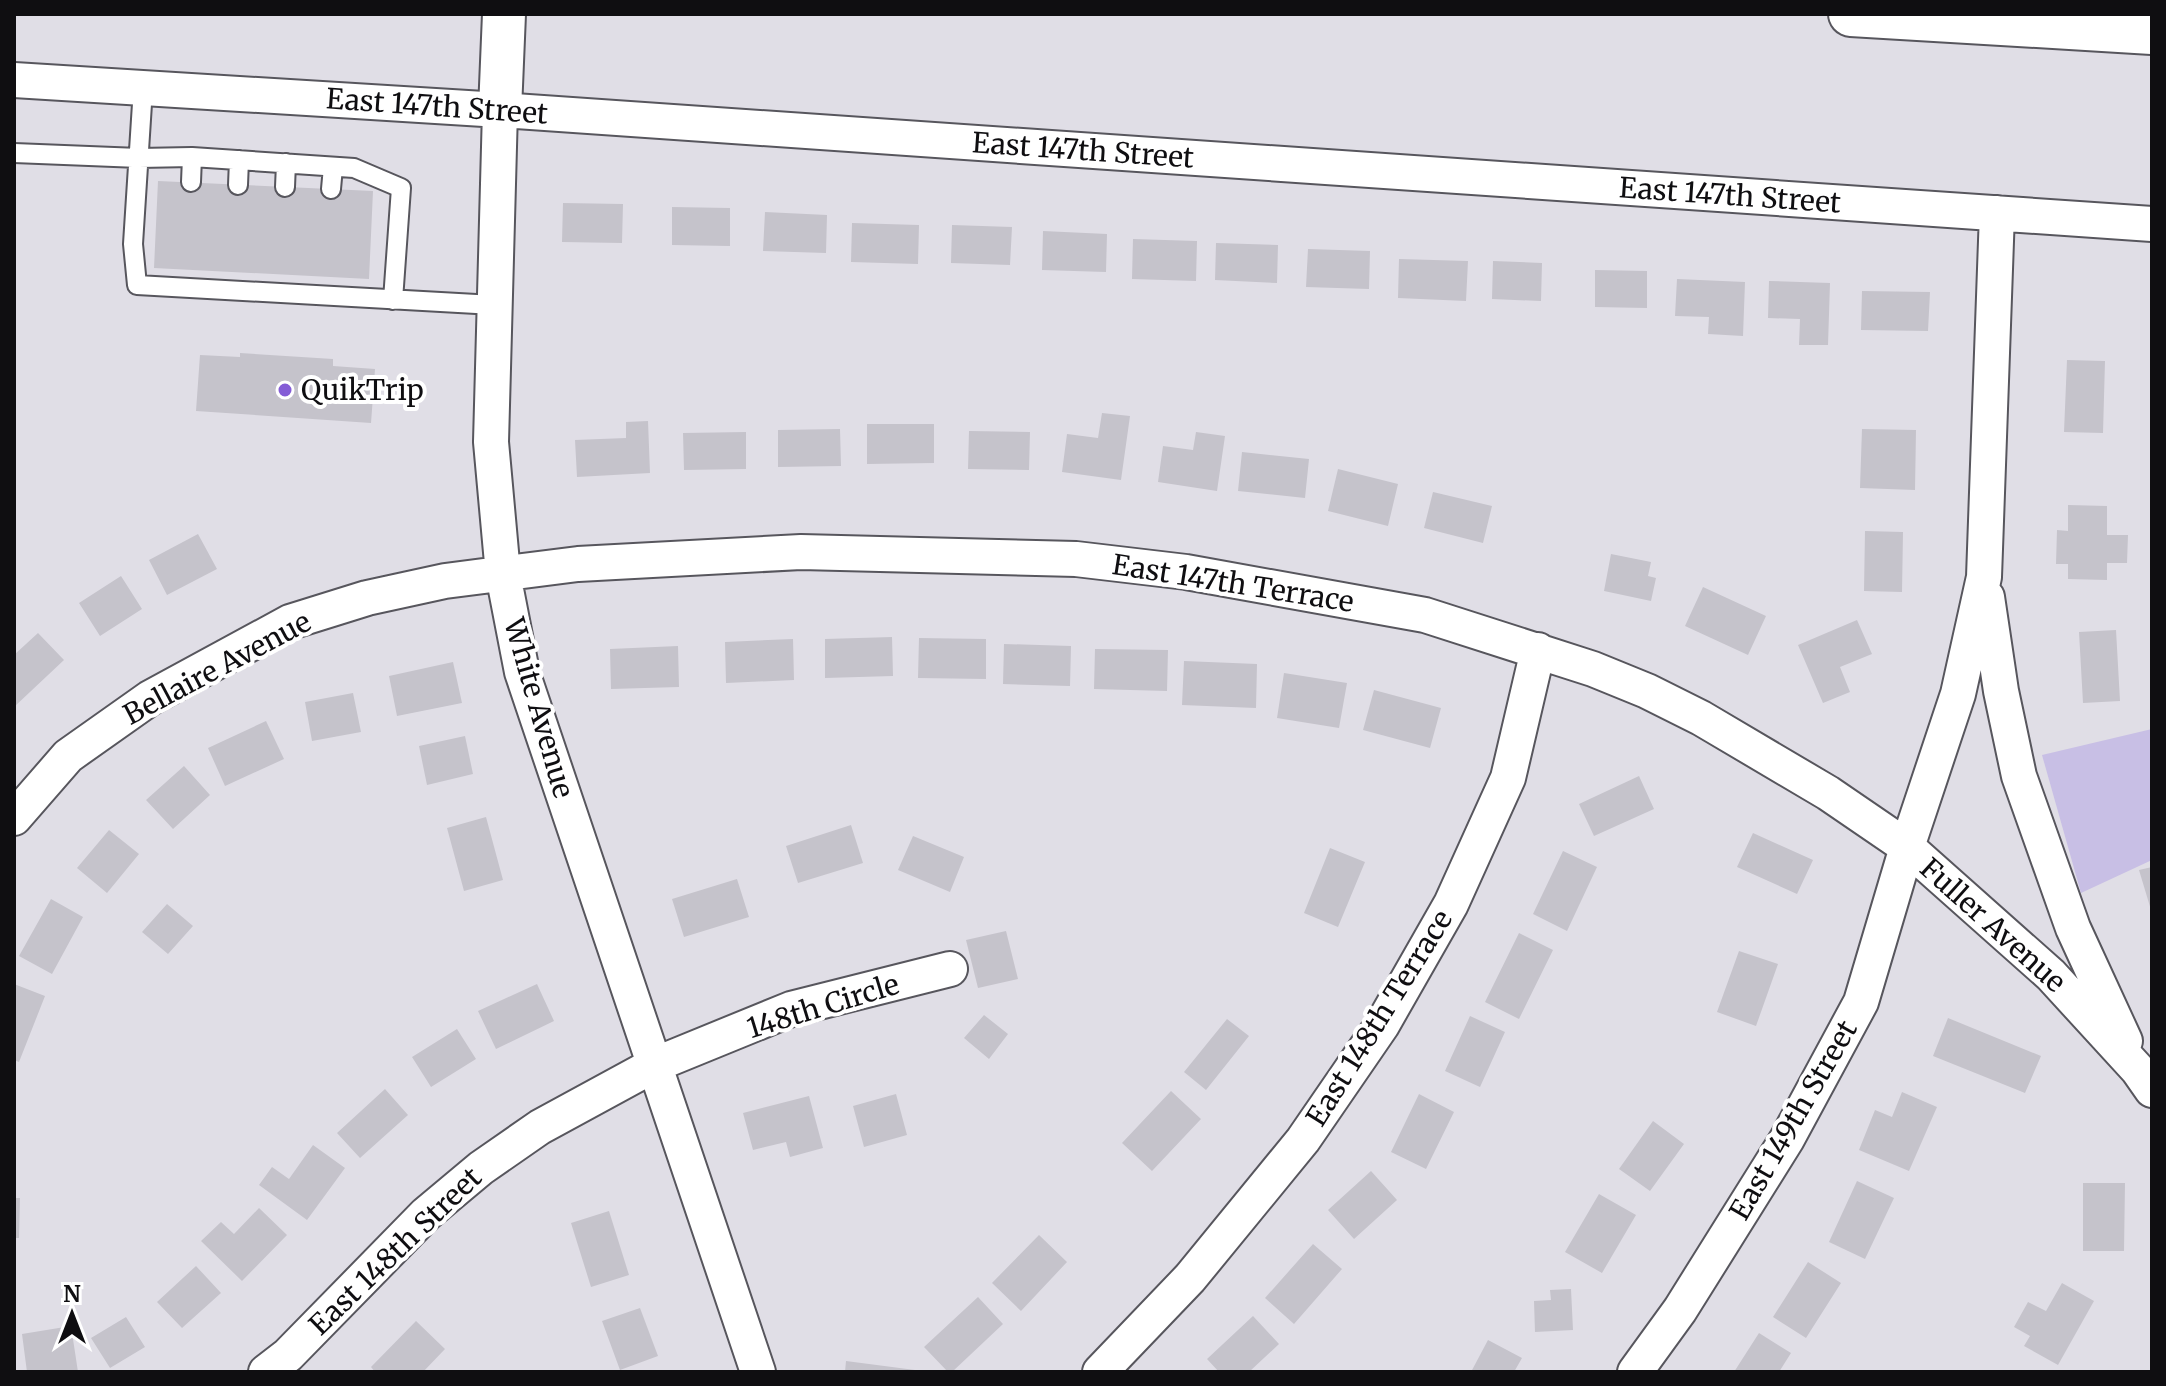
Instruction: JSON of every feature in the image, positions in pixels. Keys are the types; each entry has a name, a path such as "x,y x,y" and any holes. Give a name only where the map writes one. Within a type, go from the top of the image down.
{"main road":[{"path":"1851,14 2152,32"}],"street":[{"name":"White Avenue","path":"504,14 491,442 503,574 522,672 758,1372"},
{"name":"East 147th Street","path":"14,80 500,110 2152,224"},
{"name":"Fuller Avenue","path":"1997,213 1984,577 1958,694 1907,847 2051,975 2145,1080"},
{"name":"East 147th Terrace","path":"503,574 578,564 801,552 1076,559 1186,572 1425,615 1538,650 1647,691 1701,718 1828,793 1907,847"},
{"name":"Bellaire Avenue","path":"14,818 68,756 150,698 290,622 367,598 445,581 503,574"},
{"name":"Fuller Avenue","path":"1984,577 2001,691 2019,776 2073,928 2145,1080"},
{"name":"East 148th Terrace","path":"1100,1372 1190,1278 1303,1140 1382,1025 1451,904 1508,778 1538,650"},
{"name":"East 149th Street","path":"1635,1372 1680,1310 1787,1139 1861,1002 1907,847"},
{"name":"148th Circle","path":"654,1065 791,1009 950,969"},
{"name":"East 148th Street","path":"266,1372 288,1355 426,1214 481,1168 540,1127 654,1065"}],"lane":[{"path":"143,88 133,244 137,285 187,279 236,281 281,284 324,296 494,305"},
{"path":"14,153 192,157 354,168 401,188 393,300"},
{"path":"191,182 192,157"},
{"path":"238,185 239,160"},
{"path":"285,187 286,163"},
{"path":"331,189 333,167"},
{"path":"324,296 326,277"}],"shaded area":[{"path":"2152,729 2152,860 2081,893 2042,755"}],"building":[{"path":"158,181 373,191 369,279 154,268"},
{"path":"563,203 623,204 622,243 562,242"},
{"path":"672,207 730,208 730,246 672,245"},
{"path":"765,212 827,215 826,253 763,251"},
{"path":"852,223 919,225 918,264 851,262"},
{"path":"952,225 1012,227 1010,265 951,263"},
{"path":"1043,231 1107,234 1106,272 1042,270"},
{"path":"1133,239 1197,241 1196,281 1132,279"},
{"path":"1216,243 1278,245 1277,283 1215,280"},
{"path":"1308,249 1370,251 1369,289 1306,287"},
{"path":"1399,259 1468,261 1466,301 1398,298"},
{"path":"1493,261 1542,263 1541,301 1492,299"},
{"path":"1595,270 1647,271 1647,308 1595,307"},
{"path":"1677,279 1745,282 1743,336 1708,334 1709,317 1675,316"},
{"path":"1769,281 1830,283 1828,345 1799,345 1800,319 1768,318"},
{"path":"1862,291 1930,292 1928,331 1861,330"},
{"name":"QuikTrip","path":"240,353 333,359 333,366 375,369 371,423 196,411 200,355 240,357"},
{"path":"2067,360 2105,361 2103,433 2064,432"},
{"path":"1102,413 1130,416 1121,480 1062,472 1067,434 1098,438"},
{"path":"648,421 650,473 577,477 575,440 626,438 626,422"},
{"path":"867,424 934,424 934,463 867,464"},
{"path":"840,429 841,466 778,467 778,430"},
{"path":"1862,429 1916,430 1915,490 1860,488"},
{"path":"969,431 1030,432 1029,470 968,469"},
{"path":"746,432 746,469 684,470 683,433"},
{"path":"1196,432 1225,436 1217,491 1158,482 1163,446 1193,450"},
{"path":"1242,452 1309,459 1305,498 1238,491"},
{"path":"1338,469 1398,484 1388,526 1328,511"},
{"path":"1433,492 1492,506 1483,543 1424,528"},
{"path":"2068,505 2107,506 2107,535 2128,535 2127,563 2107,563 2107,580 2068,579 2068,564 2056,564 2057,530 2068,531"},
{"path":"1865,531 1903,532 1902,592 1864,591"},
{"path":"198,534 217,569 167,595 149,560"},
{"path":"1611,554 1651,562 1648,576 1656,578 1651,601 1604,591"},
{"path":"121,576 142,609 100,636 79,603"},
{"path":"1703,587 1766,616 1748,655 1685,626"},
{"path":"1857,620 1872,654 1840,667 1850,692 1823,703 1798,645"},
{"path":"2116,630 2120,701 2083,703 2079,632"},
{"path":"38,633 64,660 14,707 14,655"},
{"path":"892,637 893,676 825,678 825,639"},
{"path":"919,638 986,639 986,679 918,678"},
{"path":"793,639 794,680 726,683 725,642"},
{"path":"1004,644 1071,646 1070,686 1003,684"},
{"path":"678,646 679,687 611,689 610,649"},
{"path":"1095,649 1168,650 1167,691 1094,689"},
{"path":"1184,661 1257,664 1256,708 1182,705"},
{"path":"453,662 462,703 397,716 389,676"},
{"path":"1284,673 1347,683 1339,728 1277,718"},
{"path":"1374,690 1441,708 1430,748 1363,730"},
{"path":"353,693 361,732 312,741 305,702"},
{"path":"266,721 284,759 225,786 208,748"},
{"path":"465,736 473,774 427,785 419,746"},
{"path":"184,766 210,795 173,829 146,800"},
{"path":"1639,776 1654,809 1594,836 1579,804"},
{"path":"486,817 503,880 464,891 447,828"},
{"path":"851,825 863,863 798,883 786,846"},
{"path":"109,830 139,854 107,893 77,868"},
{"path":"1753,833 1813,860 1797,894 1737,867"},
{"path":"913,836 964,857 950,892 898,870"},
{"path":"1330,848 1365,862 1338,927 1304,913"},
{"path":"1563,851 1597,867 1567,931 1533,914"},
{"path":"2152,867 2152,910 2151,910 2139,870"},
{"path":"737,879 749,917 684,937 672,899"},
{"path":"51,899 83,917 52,974 19,956"},
{"path":"167,904 193,926 168,954 142,932"},
{"path":"1006,931 1018,979 978,988 966,940"},
{"path":"1519,933 1553,950 1519,1019 1485,1002"},
{"path":"1739,951 1778,964 1756,1026 1717,1012"},
{"path":"14,984 45,996 19,1062 14,1060"},
{"path":"537,984 554,1021 496,1049 478,1011"},
{"path":"984,1015 1008,1034 989,1059 964,1038"},
{"path":"1470,1016 1505,1032 1480,1087 1445,1071"},
{"path":"1948,1018 2041,1056 2025,1093 1933,1056"},
{"path":"1227,1019 1249,1036 1206,1090 1184,1072"},
{"path":"457,1029 476,1059 431,1087 412,1057"},
{"path":"385,1089 408,1115 360,1158 337,1133"},
{"path":"1171,1091 1201,1119 1152,1171 1122,1143"},
{"path":"1902,1092 1937,1107 1909,1171 1859,1150 1875,1110 1892,1117"},
{"path":"896,1094 907,1135 864,1147 853,1106"},
{"path":"1419,1094 1454,1112 1426,1169 1391,1152"},
{"path":"809,1096 823,1148 790,1157 786,1142 753,1150 743,1113"},
{"path":"1653,1121 1684,1144 1650,1191 1619,1169"},
{"path":"313,1145 345,1168 307,1220 259,1185 272,1167 289,1179"},
{"path":"1371,1171 1397,1200 1354,1239 1328,1210"},
{"path":"1857,1181 1894,1198 1865,1259 1829,1242"},
{"path":"2083,1183 2125,1183 2124,1251 2083,1251"},
{"path":"1599,1194 1636,1215 1602,1273 1565,1252"},
{"path":"14,1198 20,1198 19,1238 14,1238"},
{"path":"259,1208 287,1235 242,1281 201,1241 221,1222 234,1234"},
{"path":"609,1211 629,1275 591,1287 571,1223"},
{"path":"1039,1235 1067,1262 1021,1311 992,1283"},
{"path":"1313,1244 1342,1269 1294,1324 1265,1298"},
{"path":"1808,1262 1841,1283 1806,1338 1773,1317"},
{"path":"196,1266 221,1293 182,1328 157,1302"},
{"path":"2062,1283 2094,1301 2058,1365 2024,1346 2030,1336 2014,1327 2028,1302 2046,1311"},
{"path":"1571,1289 1573,1330 1535,1332 1534,1301 1551,1300 1550,1290"},
{"path":"978,1297 1003,1324 952,1372 948,1372 924,1347"},
{"path":"640,1308 658,1356 620,1370 602,1321"},
{"path":"1253,1316 1279,1344 1249,1372 1219,1372 1207,1359"},
{"path":"126,1317 145,1347 110,1368 91,1338"},
{"path":"416,1321 445,1349 423,1372 375,1372 371,1367"},
{"path":"71,1326 78,1372 27,1372 22,1334"},
{"path":"1759,1333 1791,1353 1779,1372 1734,1372"},
{"path":"1488,1340 1522,1358 1514,1372 1471,1372"},
{"path":"846,1361 915,1370 915,1372 845,1372"}],"place":[{"name":"QuikTrip","path":"285,390"}]}
